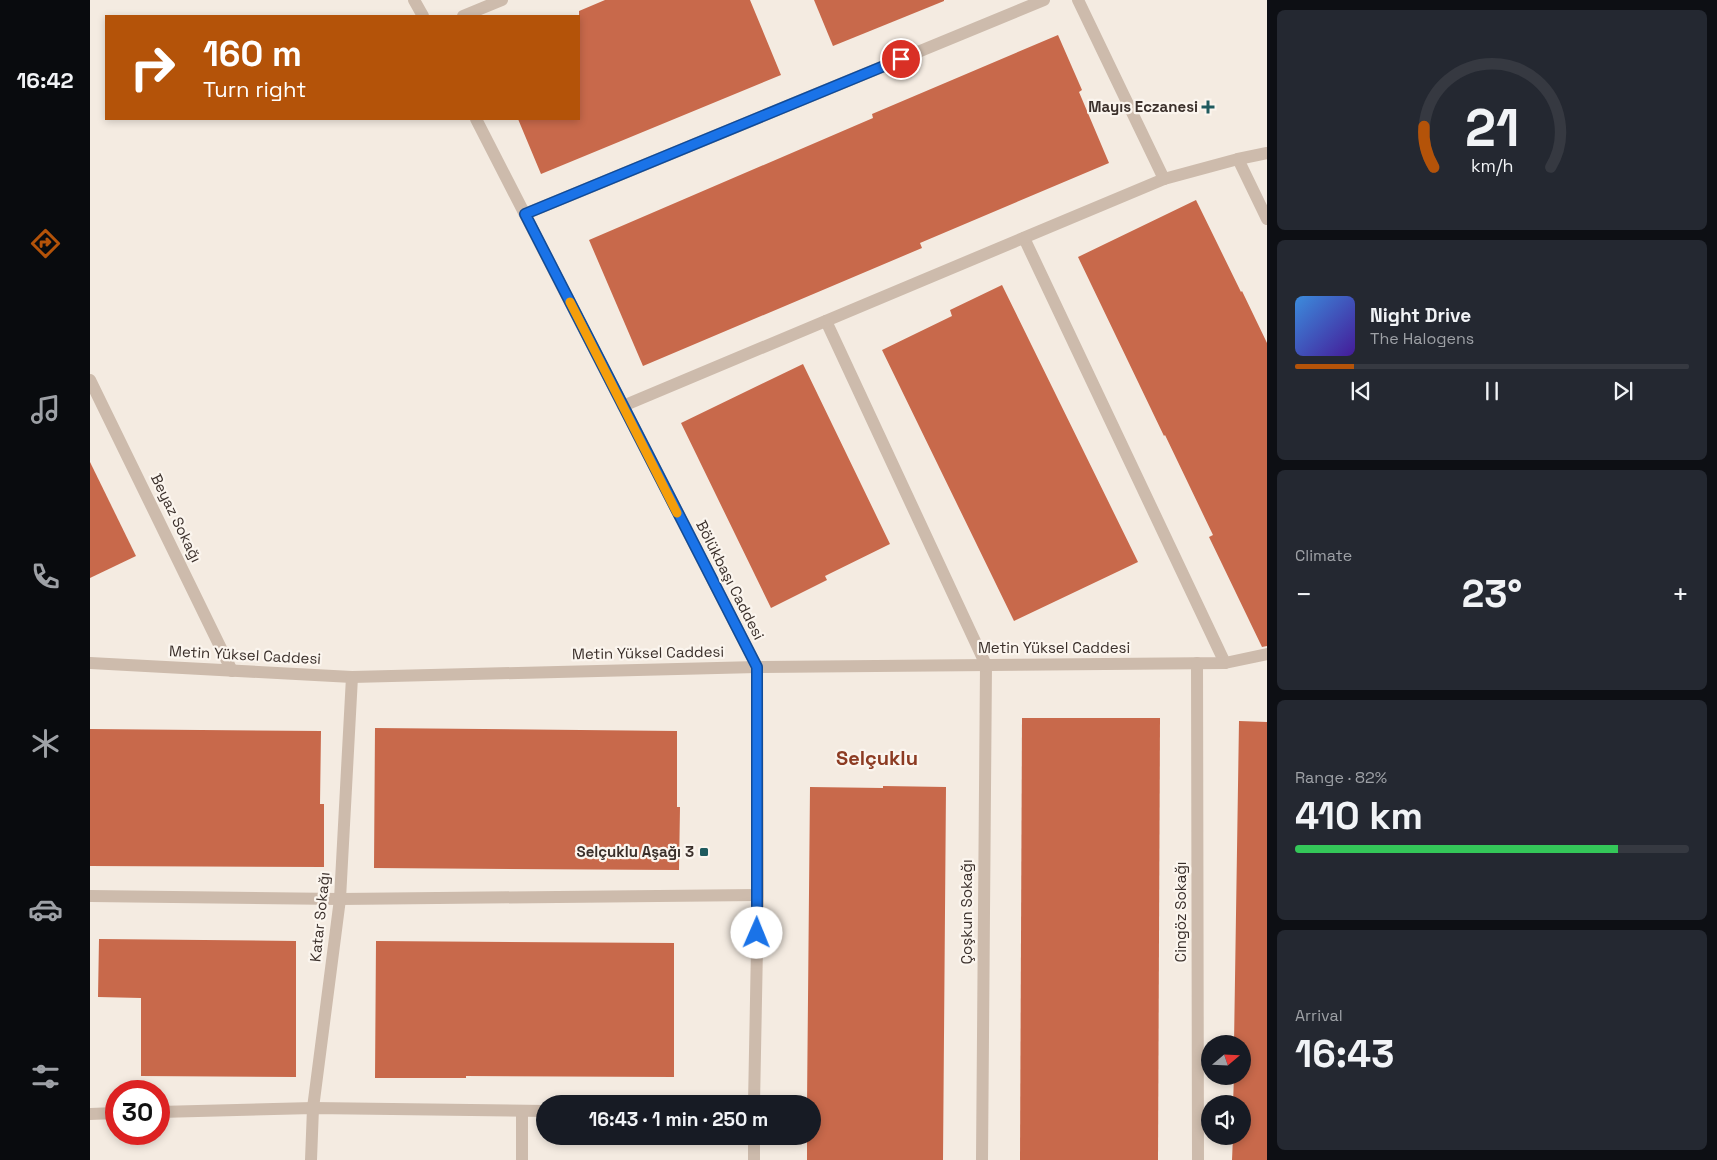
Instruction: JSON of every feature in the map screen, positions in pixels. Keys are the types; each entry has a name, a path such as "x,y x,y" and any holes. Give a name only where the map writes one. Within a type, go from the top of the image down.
{"street":[{"path":"414,0 422,15"},
{"path":"465,15 502,0"},
{"path":"525,214 1044,0"},
{"path":"1078,0 1164,179"},
{"name":"Bölükbaşı Caddesi","path":"477,120 757,667 758,895 754,1095"},
{"path":"623,406 1164,179 1267,153"},
{"path":"1238,159 1267,219"},
{"path":"1024,238 1225,663"},
{"path":"826,321 986,665"},
{"name":"Beyaz Sokağı","path":"90,380 232,670"},
{"name":"Metin Yüksel Caddesi","path":"90,663 352,677 757,667 1225,663 1267,654"},
{"name":"Cingöz Sokağı","path":"1197,663 1198,1160"},
{"name":"Çoşkun Sokağı","path":"982,1160 986,665"},
{"name":"Katar Sokağı","path":"311,1160 313,1108 340,899 352,677"},
{"path":"90,896 340,899 758,895"},
{"path":"170,1112 313,1108 536,1111"},
{"path":"522,1111 522,1160"},
{"path":"90,1114 105,1113"},
{"path":"754,1145 754,1160"}],"building":[{"path":"605,0 750,0 781,75 541,174 518,120 580,120 579,11"},
{"path":"814,0 944,0 944,1 833,46"},
{"path":"1058,35 1082,90 1079,92 1109,163 920,243 922,248 643,366 589,240 873,118 872,114"},
{"path":"1196,200 1267,343 1267,646 1262,647 1209,537 1213,535 1078,257"},
{"path":"1002,285 1138,562 1014,621 882,350 952,316 950,310"},
{"path":"803,364 890,544 825,576 827,580 771,608 681,423"},
{"path":"90,462 136,556 90,578"},
{"path":"1022,718 1160,718 1158,1160 1020,1160"},
{"path":"1239,721 1267,722 1267,1160 1232,1160 1233,1145 1251,1145 1251,1095 1233,1095 1234,1085 1251,1085 1251,1035 1234,1035"},
{"path":"375,728 677,731 677,807 680,807 679,870 374,868"},
{"path":"90,729 321,731 320,804 324,804 324,867 90,866"},
{"path":"883,786 946,787 943,1160 807,1160 807,1145 821,1145 821,1095 807,1095 810,787 883,788"},
{"path":"99,939 296,941 296,1077 141,1076 141,998 98,997"},
{"path":"376,941 674,943 674,1077 466,1076 466,1078 375,1078"}],"slow traffic":[{"path":"570,302 677,513"}],"place":[{"name":"Mayıs Eczanesi","path":"1208,107"},
{"name":"Selçuklu Aşağı 3","path":"704,852"}],"district":[{"name":"Selçuklu","path":"877,758"}],"route":[{"path":"757,933 757,667 525,214 901,59"}]}
